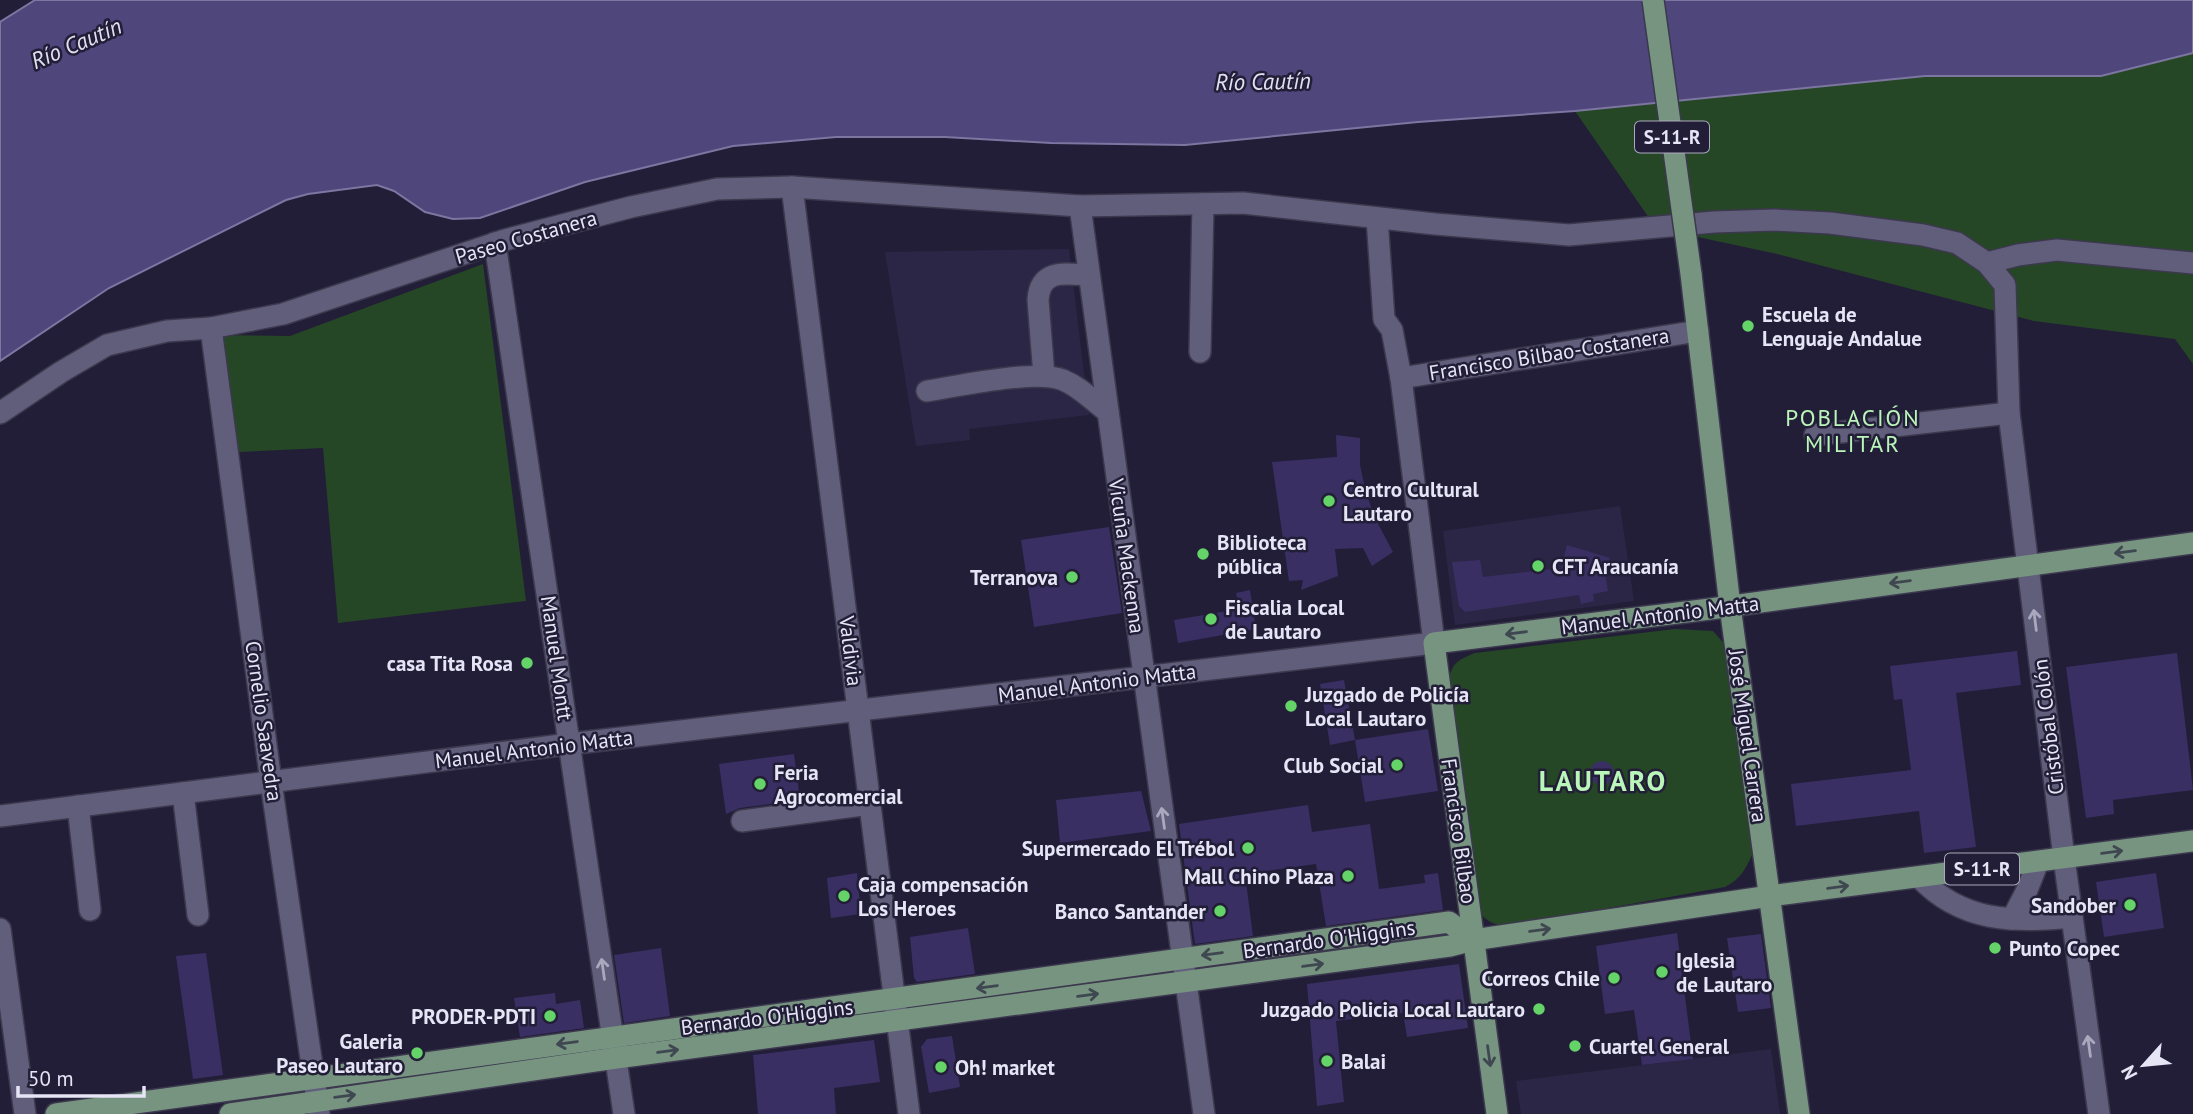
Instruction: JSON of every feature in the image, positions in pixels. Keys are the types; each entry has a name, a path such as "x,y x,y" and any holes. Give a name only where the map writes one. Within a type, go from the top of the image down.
{"main road":[{"name":"José Miguel Carrera","path":"1653,0 1691,274 1730,606 1799,1114"},
{"name":"Manuel Antonio Matta","path":"1434,643 2193,543"},
{"name":"Francisco Bilbao","path":"1434,643 1497,1114"},
{"name":"Bernardo O'Higgins","path":"230,1114 615,1047 896,1010 1186,982 1450,946 1473,940 1770,896 2193,841"},
{"name":"Bernardo O'Higgins","path":"896,1010 1182,958 1449,922 1473,940"},
{"name":"Bernardo O'Higgins","path":"55,1114 317,1098"}],"street":[{"name":"Paseo Costanera","path":"0,413 107,345 167,331 211,328 283,314 495,243 631,207 717,189 792,187 1080,206 1243,203 1569,235 1714,222 1774,220 1830,223 1946,240 1957,243 1987,263"},
{"name":"Valdivia","path":"792,187 909,1114"},
{"path":"1200,352 1203,205"},
{"name":"Vicuña Mackenna","path":"1080,206 1204,1114"},
{"name":"Francisco Bilbao","path":"1377,218 1384,319 1392,330 1401,378 1434,643"},
{"name":"Manuel Montt","path":"495,243 624,1114"},
{"path":"1987,263 2018,255 2057,250 2193,263"},
{"name":"Cristóbal Colón","path":"1987,263 2005,285 2009,413 2064,858 2099,1114"},
{"path":"1044,376 1038,300 1040,289 1046,279 1057,274 1089,275"},
{"name":"Cornelio Saavedra","path":"211,328 271,782 317,1098"},
{"name":"Francisco Bilbao-Costanera","path":"1401,378 1698,331"},
{"path":"927,391 1025,376 1054,377 1073,385 1108,412"},
{"path":"1815,435 2009,413"},
{"name":"Manuel Antonio Matta","path":"0,816 569,744 1434,643"},
{"path":"183,793 198,915"},
{"path":"742,821 870,804"},
{"path":"78,806 90,910"},
{"path":"2012,919 2038,862"},
{"path":"1919,877 1952,905 1979,915 2043,920 2072,918"},
{"path":"0,929 11,1090 25,1114"}],"shaded area":[{"path":"1069,249 1089,415 969,429 970,440 916,446 885,252"},
{"name":"CFT Araucanía","path":"1620,506 1634,601 1455,625 1443,531"},
{"path":"1771,1049 1780,1114 1521,1114 1516,1081"}],"green space":[{"path":"2193,53 2193,364 2175,339 2034,321 1777,254 1656,228 1575,111 1925,76 2101,76"},
{"path":"483,264 526,601 338,623 323,448 239,452 218,335 290,336"},
{"path":"1675,629 1713,631 1727,647 1753,853 1745,868 1739,877 1725,887 1515,925 1504,926 1487,920 1479,913 1448,686 1453,668 1458,661 1475,653"}],"water":[{"name":"Río Cautín","path":"35,0 2193,0 2193,53 2101,76 1925,76 1575,111 1418,122 1185,145 1051,143 945,137 836,137 733,146 585,182 480,218 453,219 425,212 394,191 377,185 308,194 286,200 109,288 0,361 0,22"}],"building":[{"path":"1336,435 1360,438 1360,465 1366,493 1376,520 1393,552 1372,566 1363,548 1335,549 1338,576 1301,590 1303,580 1289,581 1272,462 1337,457"},
{"name":"Terranova","path":"1109,527 1122,613 1034,627 1021,540"},
{"path":"1567,545 1610,558 1605,572 1608,591 1593,594 1594,601 1581,604 1579,595 1465,612 1459,606 1452,562 1480,560 1483,577 1561,568"},
{"path":"1250,590 1256,629 1178,643 1174,620 1239,609 1236,593"},
{"path":"2017,651 2021,685 1956,693 1976,847 1924,853 1919,811 1796,826 1791,784 1911,770 1902,699 1894,700 1890,666"},
{"path":"2177,653 2193,790 2113,800 2114,814 2086,818 2066,667"},
{"path":"1344,680 1355,740 1330,745 1320,684"},
{"name":"Club Social","path":"1428,729 1438,791 1365,802 1355,740"},
{"name":"Feria Agrocomercial","path":"794,754 800,800 740,808 726,814 719,764"},
{"path":"1602,761 1611,764 1614,773 1611,782 1602,785 1593,782 1590,773 1593,764"},
{"path":"1141,791 1151,831 1060,843 1056,800"},
{"path":"1308,805 1312,832 1370,824 1379,889 1425,883 1424,875 1438,873 1443,910 1326,926 1316,864 1245,874 1253,936 1195,944 1179,824"},
{"name":"Caja compensación Los Heroes","path":"857,873 861,914 831,918 827,878"},
{"name":"Sandober","path":"2156,873 2164,928 2104,937 2096,882"},
{"path":"968,928 975,974 917,982 914,978 910,937"},
{"path":"1677,933 1693,1059 1642,1065 1634,1010 1605,1014 1596,946"},
{"path":"1761,934 1771,1008 1738,1012 1727,938"},
{"path":"661,948 670,1016 624,1023 614,955"},
{"path":"206,953 223,1075 193,1079 176,956"},
{"path":"1459,964 1468,1028 1407,1037 1403,1013 1336,1021 1344,1102 1317,1106 1307,984"},
{"name":"PRODER-PDTI","path":"555,993 556,1004 580,1000 584,1028 520,1037 514,998"},
{"name":"Oh! market","path":"952,1036 960,1087 929,1093 921,1047 927,1039"},
{"path":"874,1040 880,1082 834,1088 836,1114 758,1114 753,1055"}],"place":[{"name":"Escuela de Lenguaje Andalue","path":"1748,326"},
{"name":"Centro Cultural Lautaro","path":"1329,501"},
{"name":"Biblioteca pública","path":"1203,554"},
{"name":"CFT Araucanía","path":"1538,566"},
{"name":"Terranova","path":"1072,577"},
{"name":"Fiscalia Local de Lautaro","path":"1211,619"},
{"name":"casa Tita Rosa","path":"527,663"},
{"name":"Juzgado de Policía Local Lautaro","path":"1291,706"},
{"name":"Club Social","path":"1397,765"},
{"name":"Feria Agrocomercial","path":"760,784"},
{"name":"Supermercado El Trébol","path":"1248,848"},
{"name":"Mall Chino Plaza","path":"1348,876"},
{"name":"Caja compensación Los Heroes","path":"844,896"},
{"name":"Sandober","path":"2130,905"},
{"name":"Banco Santander","path":"1220,911"},
{"name":"Punto Copec","path":"1995,948"},
{"name":"Iglesia de Lautaro","path":"1662,972"},
{"name":"Correos Chile","path":"1614,978"},
{"name":"Juzgado Policia Local Lautaro","path":"1539,1009"},
{"name":"PRODER-PDTI","path":"550,1016"},
{"name":"Cuartel General","path":"1575,1046"},
{"name":"Galeria Paseo Lautaro","path":"417,1053"},
{"name":"Balai","path":"1327,1061"},
{"name":"Oh! market","path":"941,1067"}],"district":[{"name":"POBLACIÓN MILITAR","path":"1853,430"},
{"name":"LAUTARO","path":"1603,780"}]}
